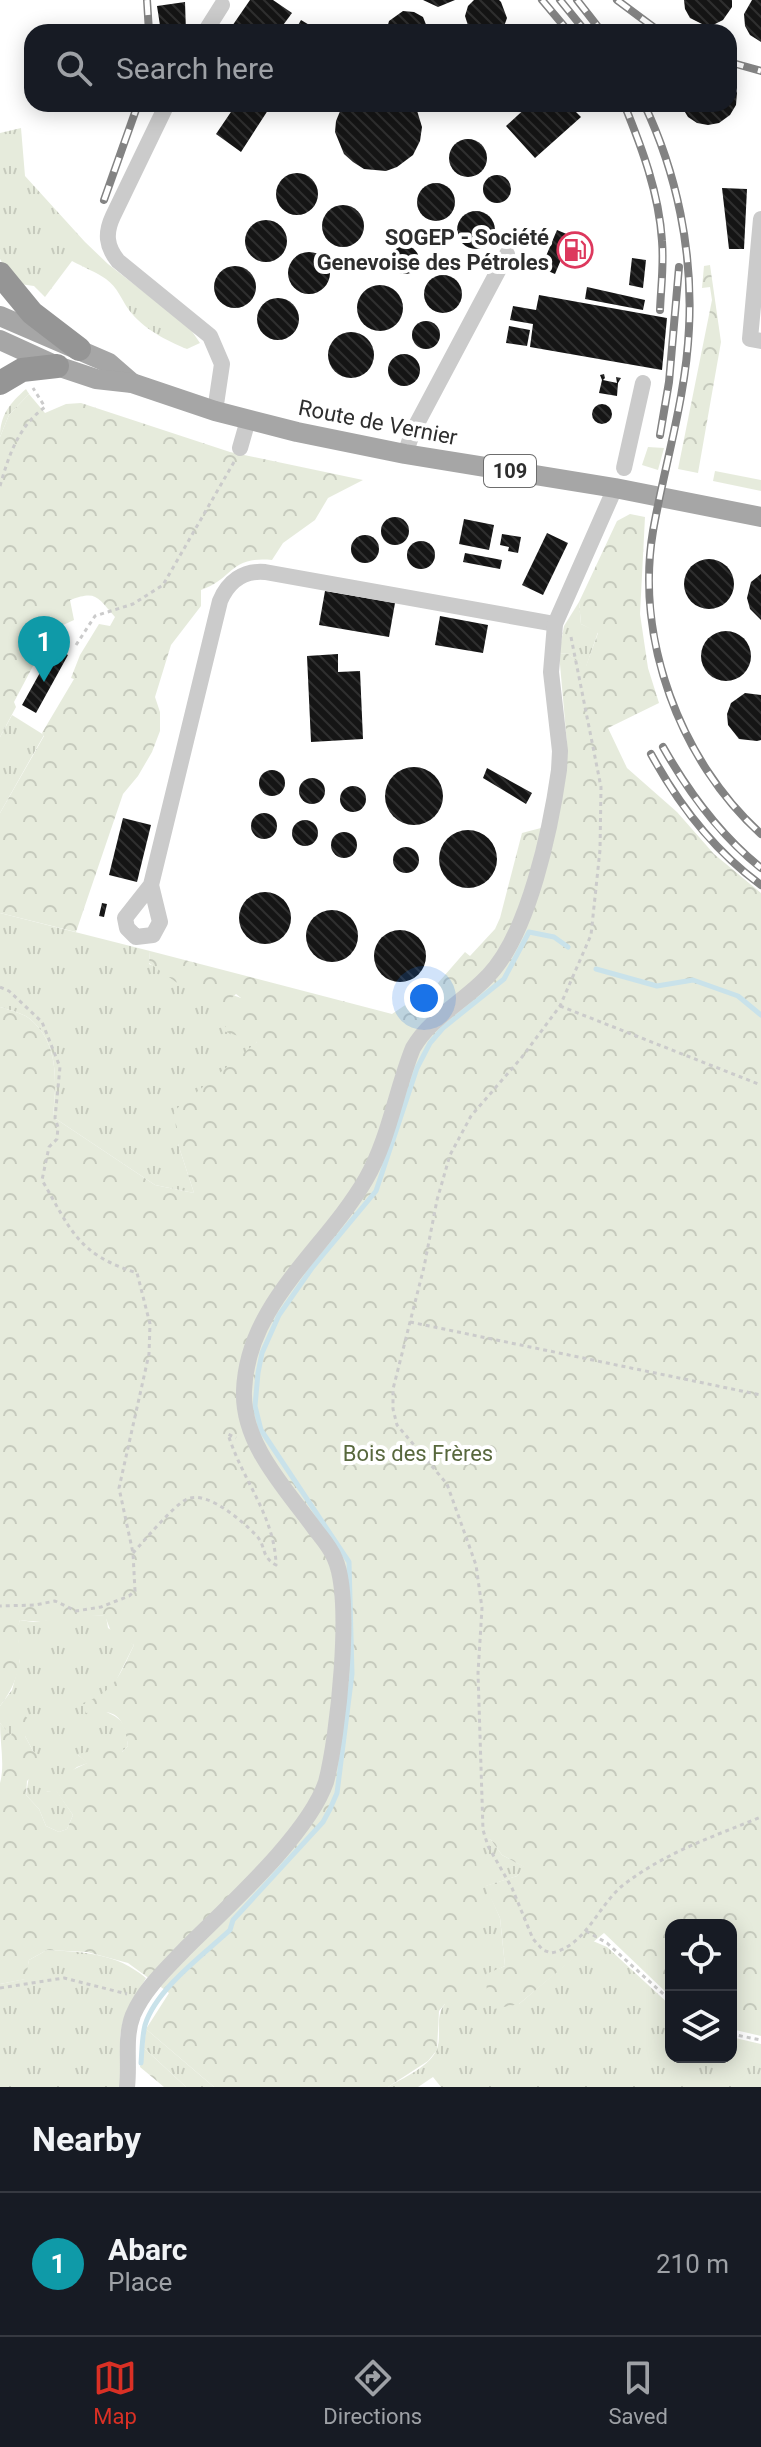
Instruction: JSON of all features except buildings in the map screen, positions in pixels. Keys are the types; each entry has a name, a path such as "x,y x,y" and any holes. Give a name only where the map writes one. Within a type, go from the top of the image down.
{"highway":[{"path":"0,274 32,313 79,349"},
{"path":"0,383 22,370 57,366"}],"main road":[{"name":"Route de Vernier","path":"0,316 109,363 132,383"},
{"name":"Route de Vernier","path":"0,340 57,366 96,379 132,383 248,420 405,454 615,488 761,517"}],"street":[{"path":"210,24 222,5"},
{"path":"163,112 107,229 107,236 118,261 210,336 222,364 215,411"},
{"path":"761,219 750,339 761,341"},
{"path":"405,454 421,417 507,254"},
{"path":"624,468 643,383"},
{"path":"240,448 248,420"},
{"path":"127,2087 130,2025 142,1998 298,1830 319,1800 330,1768 343,1647 338,1567 330,1548 264,1457 251,1432 243,1395 249,1356 280,1291 368,1176 408,1059 418,1040 497,966 530,896 545,842 559,770 560,751 551,672 555,624 615,488"},
{"path":"151,885 220,601 234,580 250,572 265,572 555,624"}],"path":[{"path":"0,486 16,440 30,419 45,407"},
{"path":"76,645 95,616 133,604 163,585 240,448"},
{"path":"571,638 601,787 600,850 591,935 560,1006 522,1057 471,1116 458,1139 437,1200 424,1267 393,1389 395,1418 401,1431 447,1484 466,1534 479,1582 482,1623 478,1686 485,1839 512,1888 533,1939 543,1950 551,1953 561,1951 586,1931 601,1907 642,1872 689,1845 761,1817"},
{"path":"0,987 9,991 42,1022 60,1067 55,1118 57,1139 49,1147 42,1180 72,1233 109,1264 137,1273 150,1324 149,1354 124,1454 119,1488 133,1553 135,1591 101,1607 76,1611 55,1601 0,1606"},
{"path":"560,1006 761,1085"},
{"path":"410,1322 761,1395"},
{"path":"133,1553 183,1502 199,1498 213,1502 241,1519 259,1539 267,1560 276,1565 274,1539 268,1520 242,1473 228,1434 237,1438 249,1454 264,1457"},
{"path":"586,1931 607,1943 665,1996"},
{"path":"0,1988 64,1978 142,1998"},
{"path":"737,2035 761,2040"}],"green space":[{"path":"21,128 25,176 108,264 189,327 200,343 187,349 155,333 134,317 110,282 72,261 45,297 34,286 20,284 16,287 0,259 0,133"},
{"path":"710,265 721,342 698,473 678,469 712,300 710,287 702,288 704,266"},
{"path":"26,389 29,394 9,415 0,437 7,410"},
{"path":"29,394 45,413 66,404 81,403 230,452 363,480 328,498 315,520 283,543 272,560 247,561 201,590 201,606 171,645 155,697 160,712 160,731 138,776 123,794 76,932 0,913 0,813 74,679 71,678 80,655 99,624 110,626 115,617 96,597 70,600 74,620 52,630 14,702 16,707 0,737 0,437 9,415"},
{"path":"648,447 664,448 658,470 642,465"},
{"path":"715,471 761,480 761,491 713,481"},
{"name":"Bois des Frères","path":"630,514 645,517 640,614 648,668 659,703 608,728 627,768 677,812 714,854 761,893 761,2036 737,2030 737,1919 665,1919 665,1991 604,1933 519,2004 494,2009 487,1996 486,1974 505,1966 500,1918 485,1886 517,1876 524,1867 502,1855 491,1840 476,1835 479,2013 476,2018 467,2019 445,2004 439,2011 437,2050 428,2061 388,2087 214,2087 146,2029 169,1993 128,1963 87,1952 47,1950 29,1960 26,1979 0,1984 0,1723 11,1736 15,1721 25,1716 35,1724 25,1736 33,1751 41,1756 43,1764 27,1781 26,1795 39,1809 46,1826 59,1832 67,1829 73,1815 56,1791 44,1792 62,1775 87,1763 77,1754 109,1748 122,1752 128,1746 124,1728 117,1717 105,1712 86,1713 83,1703 110,1687 134,1645 125,1641 115,1642 105,1616 20,1620 18,1672 0,1706 0,1007 27,1017 47,1040 54,1065 53,1117 155,1185 194,1193 178,1144 174,1111 257,1042 223,1031 241,998 236,994 217,1011 149,963 150,951 392,1014 438,983 465,952 470,956 495,929 500,918 522,833 556,824 567,744 559,653 568,654 586,666 598,633 581,624 579,602 617,521"},
{"path":"579,602 581,624 598,632 586,667 568,654 559,653 564,626"},
{"path":"12,715 44,735 0,813 0,737"},
{"path":"0,913 150,951 149,964 241,998 257,1042 178,1144 194,1193 155,1185 53,1117 54,1065 47,1040 27,1017 0,1007"},
{"path":"86,1615 106,1616 108,1628 134,1645 114,1685 100,1697 102,1710 122,1723 128,1746 122,1752 78,1755 88,1763 77,1767 46,1792 56,1790 73,1815 67,1829 59,1832 46,1826 39,1809 26,1795 33,1751 25,1736 11,1737 0,1723 0,1706 12,1690 20,1660 17,1628 20,1620 33,1622"},
{"path":"476,1834 491,1840 502,1855 525,1867 517,1876 486,1886 500,1918 505,1966 486,1975 519,2004 593,1941 607,1947 665,2000 665,2063 737,2063 737,2038 761,2044 761,2087 441,2087 433,2077 418,2087 388,2087 426,2063 438,2047 440,2015 445,2004 475,1855"},
{"path":"47,1950 87,1953 112,1959 146,1978 123,2021 120,2087 0,2087 0,1984 25,1979 29,1960"},
{"path":"146,2029 214,2087 186,2087 144,2048"},
{"path":"144,2048 186,2087 164,2087 140,2067"}],"waterway":[{"path":"141,2063 145,2025 159,1998 230,1930 233,1920 323,1822 337,1793 352,1674 349,1562 261,1430 255,1406 262,1353 279,1315 312,1268 376,1191 417,1068 430,1043 443,1028 504,979 529,932 554,937 568,947"},
{"path":"596,969 657,986 693,980 738,996 761,1015"}],"railway":[{"path":"147,0 148,24"},
{"path":"542,0 562,24"},
{"path":"560,0 580,24"},
{"path":"577,0 596,24"},
{"path":"617,0 649,24"},
{"path":"737,64 761,71"},
{"path":"104,200 135,112"},
{"path":"627,112 643,154 660,223 663,250 660,310"},
{"path":"648,112 674,185 685,242 690,299 684,379 653,531 649,572 651,614 658,655 686,735 707,771 732,804 761,834"},
{"path":"660,435 669,382 679,267"},
{"path":"663,747 706,812 761,868"},
{"path":"651,754 698,826 761,885"}],"place":[{"name":"SOGEP - Société Genevoise des Pétroles","path":"575,250"},
{"name":"Abarc","path":"44,682"}]}
